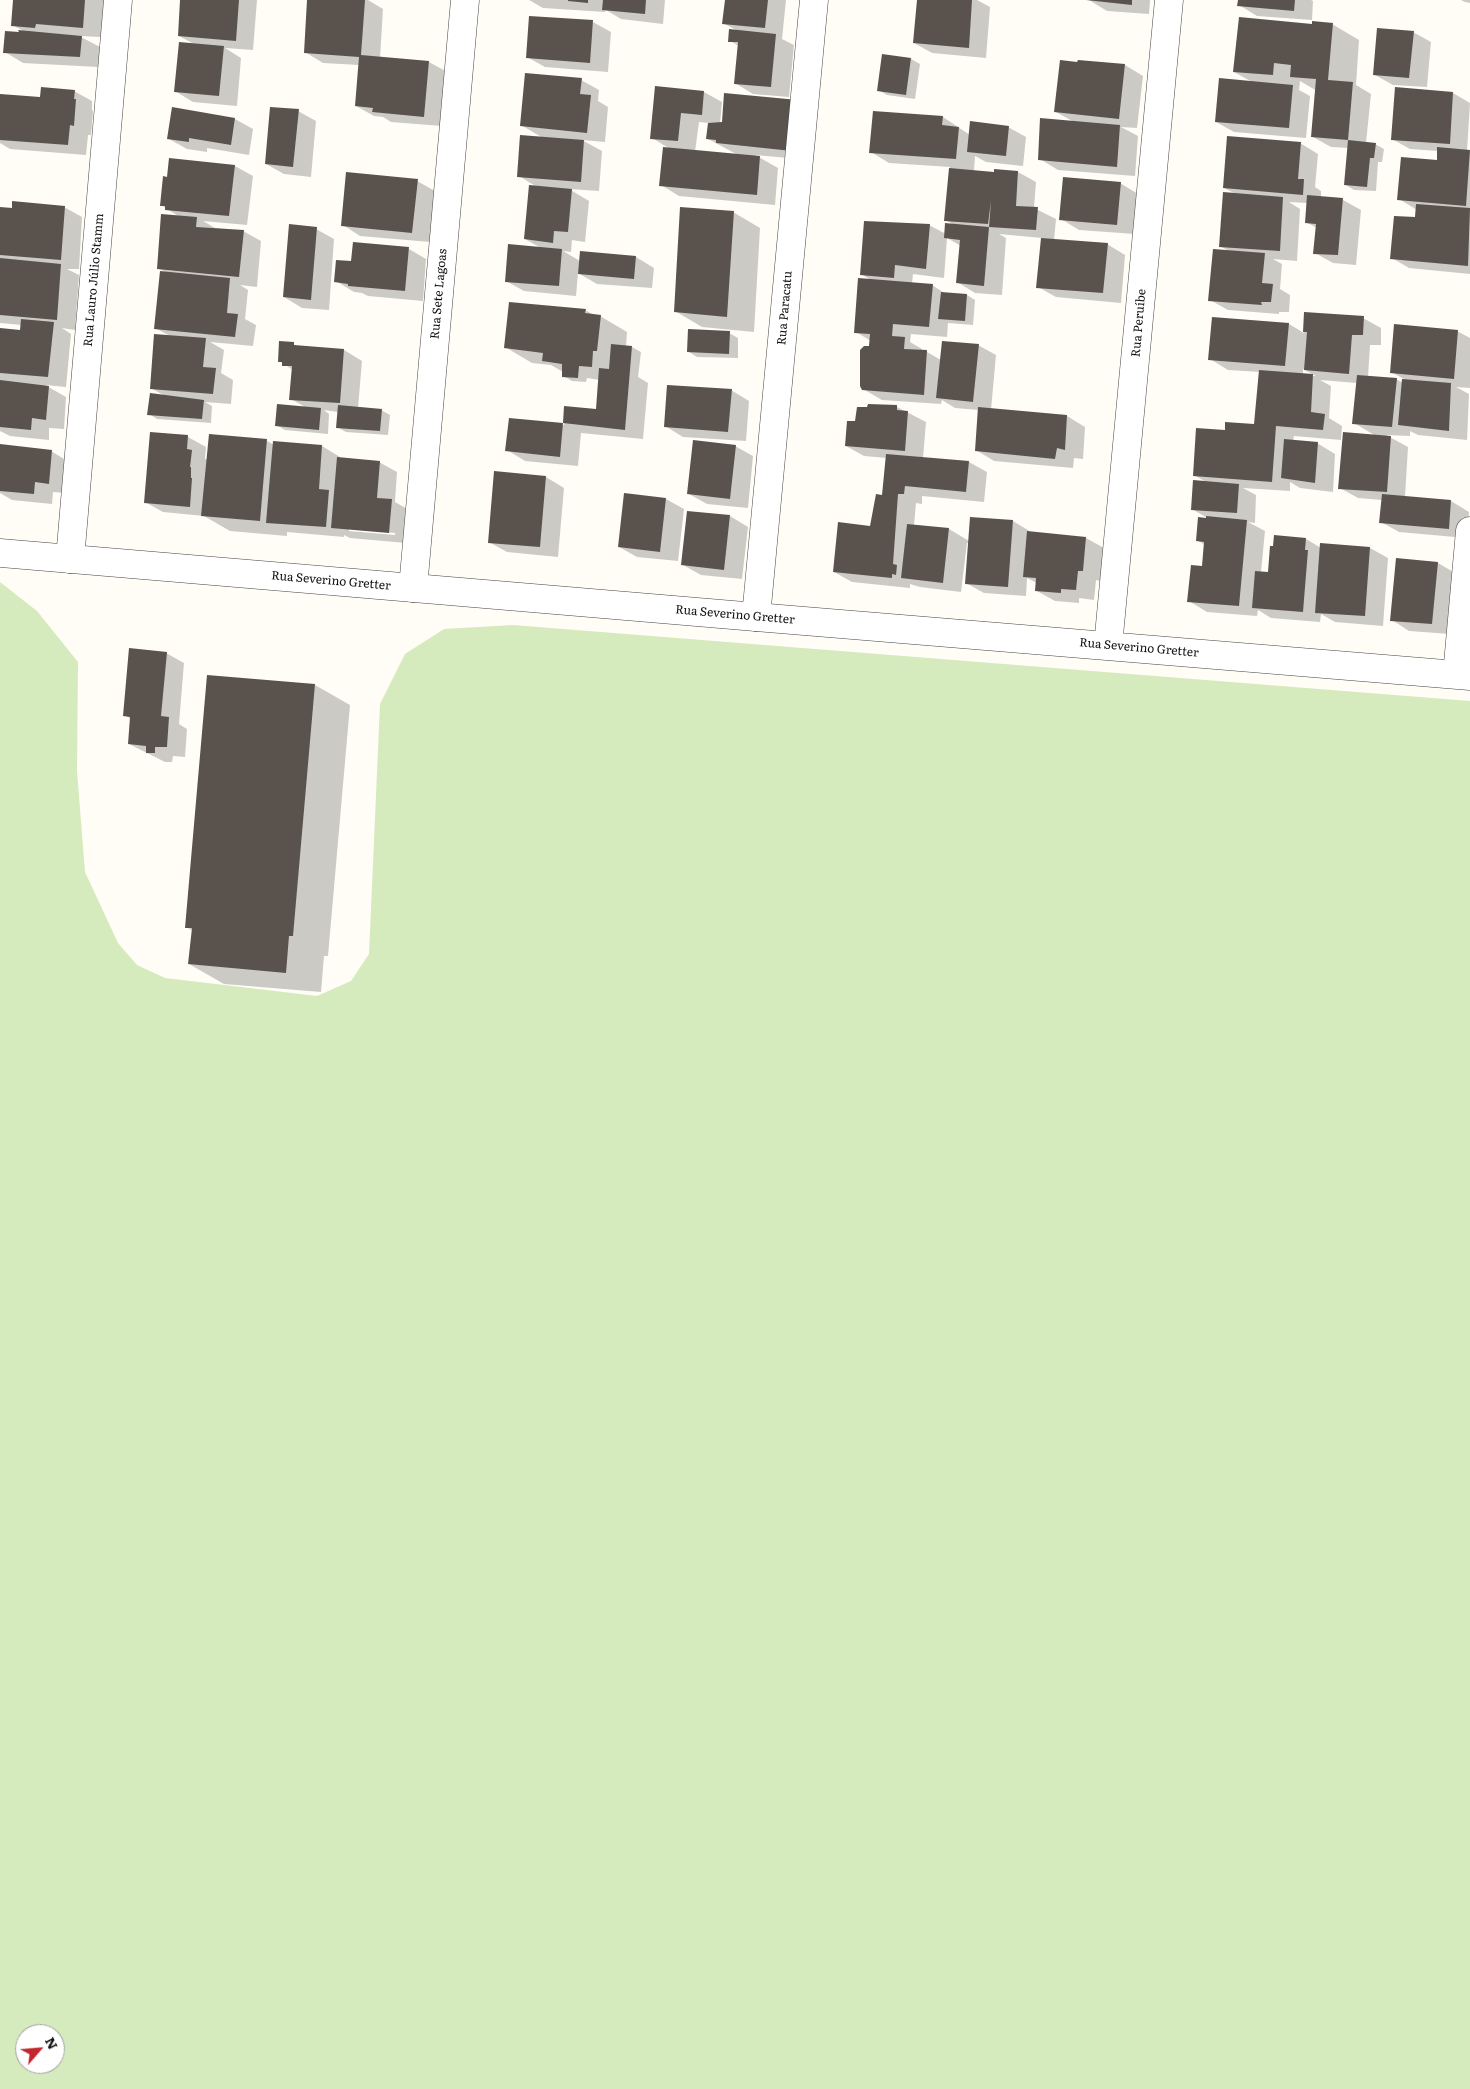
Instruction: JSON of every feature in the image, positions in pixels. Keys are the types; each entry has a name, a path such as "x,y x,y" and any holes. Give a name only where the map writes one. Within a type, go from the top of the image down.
{"street":[{"name":"Rua Lauro Júlio Stamm","path":"70,559 118,0"},
{"name":"Rua Sete Lagoas","path":"413,588 465,0"},
{"name":"Rua Paracatu","path":"756,616 814,0"},
{"name":"Rua Peruíbe","path":"1108,646 1169,0"},
{"path":"1464,676 1470,530"},
{"name":"Rua Severino Gretter","path":"0,554 1464,676"}],"green space":[{"path":"0,582 37,611 78,662 77,771 85,872 118,943 137,965 165,978 317,996 351,981 369,954 380,704 405,654 444,629 513,625 1470,701 1470,2089 0,2089"}],"building":[{"path":"13,0 85,0 83,28 36,24 35,28 11,26"},
{"path":"180,0 239,0 236,41 178,36"},
{"path":"307,0 365,0 361,55 429,61 424,117 372,112 373,108 355,106 359,57 304,53"},
{"path":"588,0 588,3 568,1"},
{"path":"603,0 646,0 645,14 602,10"},
{"path":"725,0 768,0 765,28 722,24"},
{"path":"917,0 972,0 969,48 913,43"},
{"path":"1086,0 1132,0 1132,5"},
{"path":"1238,0 1295,0 1294,11 1237,6"},
{"path":"529,16 593,20 590,63 526,58"},
{"path":"1239,17 1312,24 1312,21 1333,23 1328,80 1353,82 1348,140 1311,137 1316,79 1290,77 1291,65 1274,63 1273,75 1233,72"},
{"path":"1377,28 1414,31 1409,78 1373,75"},
{"path":"729,29 776,34 771,87 734,84 738,42 728,42"},
{"path":"18,30 82,36 80,57 3,53 5,31 19,32"},
{"path":"179,42 224,46 219,96 174,92"},
{"path":"882,54 911,58 906,95 877,91"},
{"path":"1060,60 1125,64 1119,119 1054,112"},
{"path":"525,73 582,78 580,94 591,95 587,133 520,126"},
{"path":"1219,78 1293,85 1289,128 1215,122"},
{"path":"655,86 704,91 702,115 681,113 678,141 650,139"},
{"path":"41,87 75,90 74,126 70,125 68,145 0,140 0,94 40,97"},
{"path":"1395,87 1453,92 1450,144 1391,140"},
{"path":"724,93 798,100 792,151 716,143 716,140 706,139 708,123 722,122"},
{"path":"172,107 235,118 231,145 189,138 189,142 167,139"},
{"path":"270,107 299,109 293,167 265,164"},
{"path":"873,111 943,116 942,125 959,127 956,159 869,153"},
{"path":"1040,118 1120,125 1117,167 1038,160"},
{"path":"970,121 1009,126 1006,156 967,152"},
{"path":"520,135 584,140 581,182 517,177"},
{"path":"1227,136 1301,142 1298,179 1304,179 1303,195 1223,188"},
{"path":"1348,140 1376,143 1374,158 1370,158 1367,187 1344,185"},
{"path":"663,147 760,156 757,195 659,186"},
{"path":"1437,147 1470,150 1466,206 1397,200 1401,157 1437,160"},
{"path":"169,158 235,165 229,216 165,210 165,206 160,206 163,176 167,177"},
{"path":"949,168 994,172 994,169 1018,171 1016,206 1038,207 1036,230 989,227 991,201 988,224 944,221"},
{"path":"346,172 418,179 412,233 341,226"},
{"path":"1063,177 1121,182 1117,225 1059,220"},
{"path":"529,185 572,189 568,232 554,231 553,243 524,239"},
{"path":"1223,192 1283,197 1280,251 1219,247"},
{"path":"1307,195 1343,198 1338,255 1313,254 1316,224 1305,223"},
{"path":"12,201 65,206 61,260 0,255 0,207 12,208"},
{"path":"1416,204 1470,208 1468,266 1390,259 1394,216 1415,217"},
{"path":"680,207 734,211 727,317 674,312"},
{"path":"161,214 197,217 196,227 244,230 239,277 157,269"},
{"path":"864,221 930,224 926,269 895,265 894,278 860,275"},
{"path":"945,223 989,227 984,286 956,283 960,240 944,238"},
{"path":"289,224 317,227 311,300 283,297"},
{"path":"1041,238 1108,243 1103,293 1036,288"},
{"path":"353,242 409,247 405,291 348,286 348,284 334,282 336,260 351,261"},
{"path":"508,244 562,249 559,286 505,282"},
{"path":"1213,249 1265,253 1262,283 1273,284 1271,302 1261,302 1262,305 1208,301"},
{"path":"580,251 636,256 634,279 578,274"},
{"path":"0,258 61,264 57,320 0,315"},
{"path":"160,271 230,278 227,313 238,314 235,337 154,329"},
{"path":"858,278 933,284 929,327 893,324 892,336 905,337 904,349 927,350 924,395 862,390 860,386 860,350 864,346 869,346 870,334 854,333"},
{"path":"941,292 967,294 965,321 938,319"},
{"path":"509,302 586,309 585,313 601,315 597,351 593,351 592,367 579,366 578,378 562,377 562,364 542,361 543,353 504,348"},
{"path":"1304,312 1364,316 1363,335 1352,335 1349,374 1304,370 1307,332 1303,332"},
{"path":"1212,317 1289,323 1285,366 1208,360"},
{"path":"21,319 54,322 48,377 0,373 0,328 20,330"},
{"path":"1394,324 1458,330 1454,379 1390,373"},
{"path":"688,329 730,331 729,354 687,352"},
{"path":"154,334 206,338 203,367 216,368 213,394 150,389"},
{"path":"279,341 294,342 294,345 344,349 340,403 289,400 292,366 282,366 282,362 278,362"},
{"path":"942,341 979,344 973,402 936,398"},
{"path":"611,344 632,346 625,430 563,423 564,406 596,409 599,368 609,369"},
{"path":"1259,370 1313,374 1311,412 1325,414 1323,430 1276,426 1272,482 1193,476 1196,428 1225,430 1225,422 1254,424"},
{"path":"1357,375 1397,378 1392,427 1352,424"},
{"path":"1402,379 1451,383 1449,431 1398,425"},
{"path":"0,380 49,386 46,420 32,418 31,430 0,427"},
{"path":"667,385 732,389 728,432 664,427"},
{"path":"150,393 204,400 202,419 147,415"},
{"path":"277,404 321,408 319,430 275,426"},
{"path":"868,404 897,405 897,410 908,411 905,451 845,446 847,421 855,421 857,407 867,407"},
{"path":"338,405 382,409 380,431 336,428"},
{"path":"978,407 1067,415 1065,450 1057,448 1055,459 975,451"},
{"path":"509,418 563,423 560,457 505,451"},
{"path":"150,432 188,435 187,449 192,450 190,507 144,503"},
{"path":"1343,432 1391,436 1387,492 1338,489"},
{"path":"209,434 267,439 260,521 201,516"},
{"path":"1284,439 1318,442 1315,483 1281,478"},
{"path":"693,440 736,445 730,499 687,494"},
{"path":"273,441 322,445 319,489 329,490 326,527 266,523"},
{"path":"0,444 52,450 49,484 35,482 34,494 0,491"},
{"path":"886,454 969,461 966,492 905,486 904,494 898,494 893,564 897,565 896,575 892,574 892,578 833,572 838,522 870,526 876,494 882,495"},
{"path":"337,457 380,461 377,498 392,499 389,533 331,528"},
{"path":"494,471 546,476 540,547 488,543"},
{"path":"1193,480 1239,484 1237,513 1191,510"},
{"path":"624,493 666,498 660,552 618,547"},
{"path":"1382,494 1451,500 1449,529 1379,523"},
{"path":"687,511 730,515 724,570 681,565"},
{"path":"1206,516 1247,520 1239,606 1187,602 1191,565 1202,566 1204,542 1196,541 1198,517 1206,518"},
{"path":"970,517 1013,520 1008,587 965,584"},
{"path":"907,524 949,528 943,583 901,578"},
{"path":"1027,531 1086,537 1083,571 1078,571 1076,590 1061,589 1061,593 1035,591 1036,578 1023,577"},
{"path":"1274,535 1306,538 1305,550 1308,550 1303,612 1252,608 1255,571 1268,572 1270,546 1273,546"},
{"path":"1320,543 1370,547 1365,616 1315,613"},
{"path":"1396,558 1438,562 1432,624 1390,621"},
{"path":"129,648 167,652 161,716 169,717 167,747 155,747 155,753 146,753 146,746 128,744 130,717 123,716"},
{"path":"207,675 315,684 293,936 289,936 286,973 188,964 192,928 185,928"}]}
